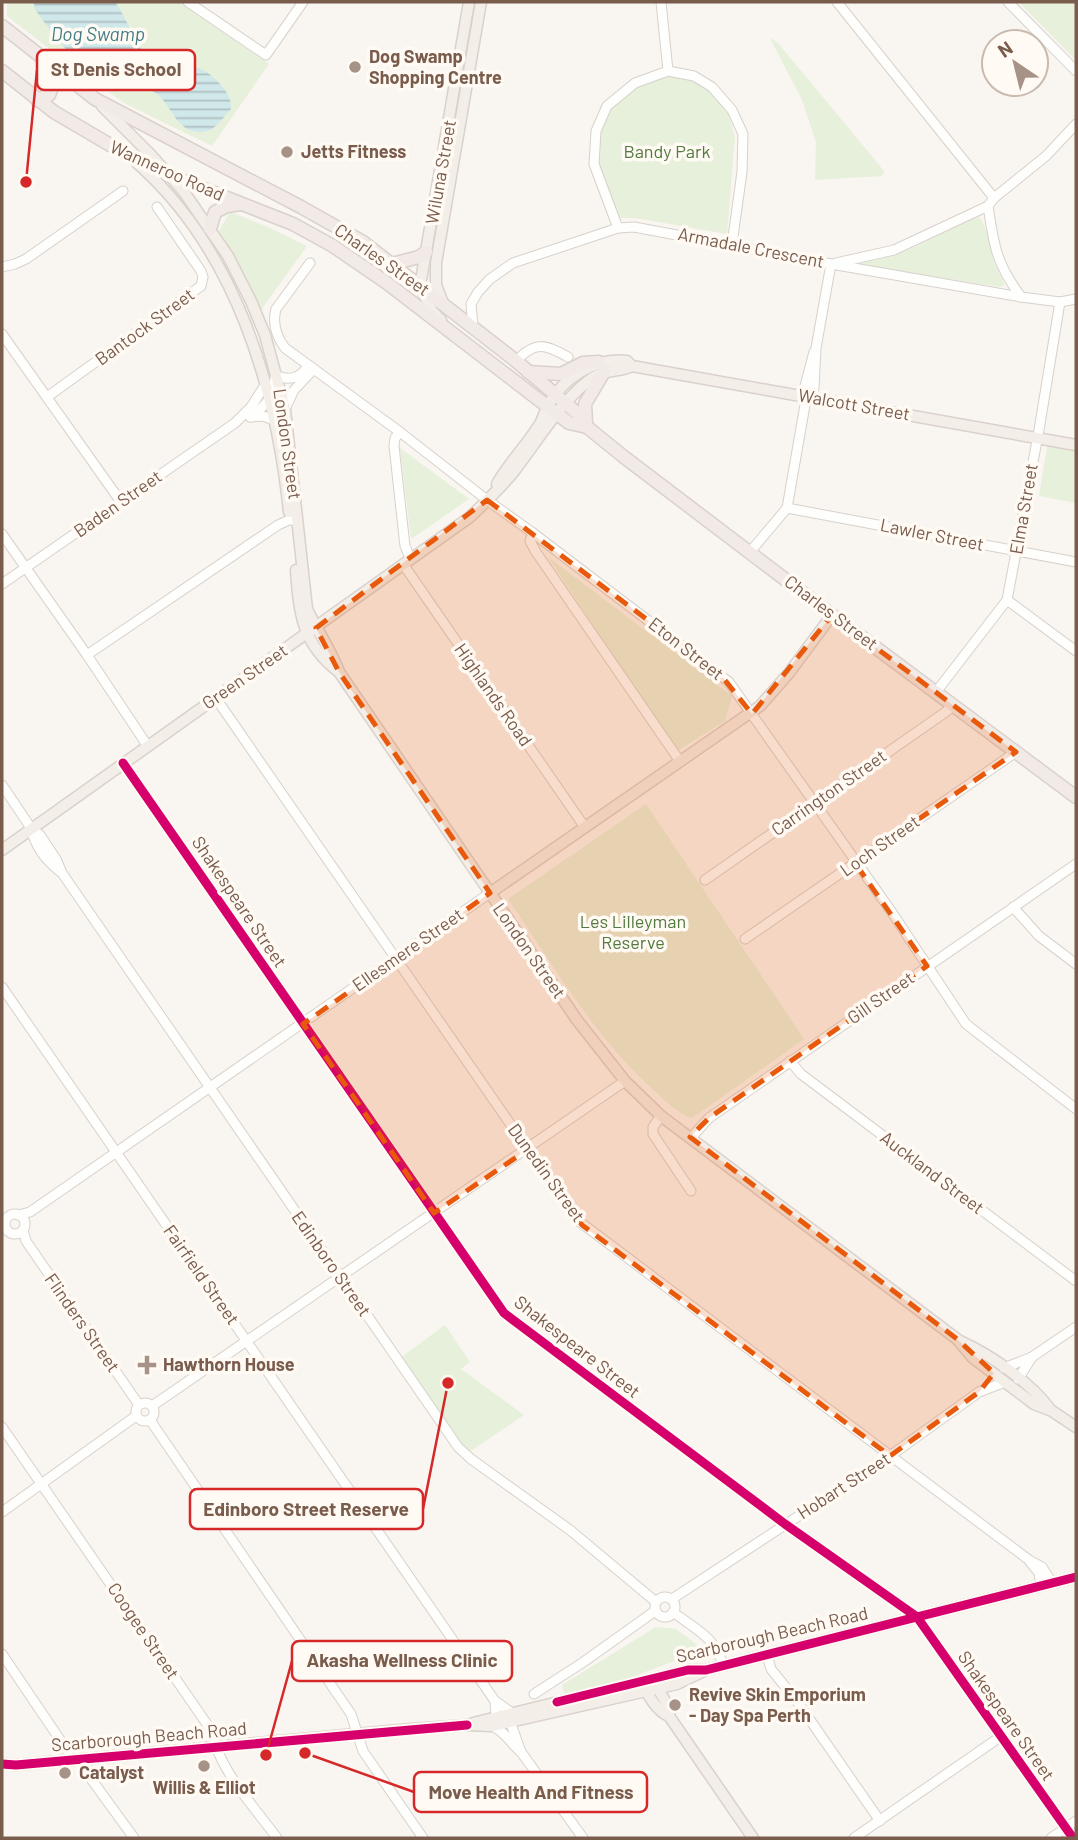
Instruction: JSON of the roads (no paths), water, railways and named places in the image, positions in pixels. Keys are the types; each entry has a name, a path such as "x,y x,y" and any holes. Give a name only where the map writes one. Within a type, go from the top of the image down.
{"highway":[{"name":"Wanneroo Road","path":"2,26 95,99 301,207"},
{"path":"37,100 49,95 54,85 42,58"},
{"name":"Wanneroo Road","path":"2,71 37,100 83,131 129,156 169,176 293,224 342,251"},
{"path":"211,229 215,212 227,206 242,204"},
{"name":"Charles Street","path":"301,207 363,242 443,303 556,395 557,408"},
{"name":"Charles Street","path":"342,251 557,408 577,413 587,427 1076,797"},
{"path":"392,264 426,253"},
{"path":"527,372 561,374 583,363 602,367 584,404 587,427"}],"main road":[{"name":"Wiluna Street","path":"443,303 436,285 435,268 469,2"},
{"name":"Wiluna Street","path":"420,286 481,2"},
{"name":"London Street","path":"95,99 169,176 211,229 251,302 276,373 285,409 299,606 325,661 339,672 577,1020 625,1081 661,1116 957,1339 973,1358 1018,1379 1041,1397 1052,1411"},
{"name":"London Street","path":"129,156 159,184 199,236 240,310 270,400 293,520"},
{"path":"420,286 432,311 452,332"},
{"name":"Walcott Street","path":"602,367 627,361 632,366 1076,445"},
{"path":"557,408 602,367"},
{"path":"556,395 580,372 602,367"},
{"name":"Green Street","path":"2,850 470,517 486,500 541,422 557,408"},
{"name":"Ellesmere Street","path":"490,893 766,701 832,615"},
{"name":"London Street","path":"999,1371 1005,1382 1034,1404 1052,1411 1076,1427"},
{"name":"Scarborough Beach Road","path":"2,1764 16,1765 494,1722 650,1685 688,1670 723,1666 1076,1577"},
{"path":"650,1685 663,1714 668,1716 753,1838"}],"street":[{"path":"188,2 266,55 303,2"},
{"path":"661,2 668,71"},
{"path":"837,2 991,202 991,235 997,259 1021,297"},
{"path":"1008,2 1076,71"},
{"path":"618,228 594,164 596,131 607,106 635,83 668,71 694,76 712,87 732,110 743,134 742,172 732,244"},
{"name":"Armadale Crescent","path":"473,327 471,304 478,292 513,262 618,228 634,227 831,264 894,250 991,202 1045,156 1076,124"},
{"path":"2,267 26,258 123,191"},
{"name":"Bantock Street","path":"47,397 201,286 201,271 157,207"},
{"name":"Eton Street","path":"310,263 276,309 274,318 277,337 285,348 720,674 738,693 891,911 966,1024 1076,1109"},
{"path":"750,552 787,508 805,405 809,398 805,386 816,348 831,264 1021,297 1060,302 1076,299"},
{"name":"Elma Street","path":"936,692 1007,600 1060,302"},
{"path":"2,334 121,502"},
{"path":"516,362 529,348 539,346 553,348 568,357"},
{"path":"270,400 276,373 286,379 295,378 311,367"},
{"path":"285,409 294,390 311,367"},
{"name":"Baden Street","path":"2,584 235,423 251,407 265,384"},
{"name":"Baden Street","path":"251,417 270,400"},
{"name":"Baden Street","path":"235,423 263,416 274,420"},
{"name":"Highlands Road","path":"400,432 394,446 406,561 584,826"},
{"name":"Lawler Street","path":"787,508 1076,562"},
{"path":"87,655 278,525 293,520"},
{"path":"533,533 530,541 536,552 679,760"},
{"path":"2,534 147,745"},
{"path":"1007,600 1076,652"},
{"name":"Dunedin Street","path":"215,697 527,1150 582,1225 1030,1560 1046,1585"},
{"name":"Carrington Street","path":"705,880 953,705"},
{"name":"Loch Street","path":"745,939 1016,752"},
{"name":"Shakespeare Street","path":"123,763 504,1313 785,1524 917,1617 1073,1838"},
{"name":"Edinboro Street","path":"2,785 31,828 33,840 51,864 62,873 458,1447 570,1530 656,1606"},
{"name":"Gill Street","path":"691,1138 709,1118 1076,864"},
{"name":"Ellesmere Street","path":"11,1226 490,893"},
{"path":"1013,907 1039,936 1076,964"},
{"name":"Fairfield Street","path":"2,988 495,1701 512,1718"},
{"name":"Auckland Street","path":"790,1061 801,1074 1076,1281"},
{"path":"152,1406 625,1081"},
{"path":"661,1116 653,1128 653,1134 691,1191"},
{"name":"Flinders Street","path":"11,1226 26,1241 139,1405"},
{"path":"999,1371 1032,1357 1076,1327"},
{"path":"1018,1379 1032,1357"},
{"name":"Hobart Street","path":"672,1600 890,1456 979,1392 999,1371"},
{"name":"Hobart Street","path":"979,1392 1005,1382"},
{"path":"136,1416 136,1408 146,1403 152,1406 154,1413 150,1420"},
{"path":"136,1416 142,1421 150,1420"},
{"path":"2,1512 136,1416"},
{"path":"150,1420 346,1707 363,1751 423,1838"},
{"name":"Coogee Street","path":"2,1427 211,1730 218,1753 277,1838"},
{"path":"534,1694 582,1664 665,1597 672,1600 673,1612 665,1617 656,1606"},
{"path":"673,1612 713,1642 723,1666"},
{"path":"2,1654 67,1750 70,1760"},
{"path":"767,1655 771,1669 800,1704 880,1821"},
{"path":"495,1701 494,1722 513,1746 522,1752"},
{"path":"512,1718 522,1752 583,1838"},
{"path":"854,1838 1000,1737"},
{"path":"85,1759 89,1776 134,1838"},
{"path":"1051,1838 1076,1821"}],"water":[{"name":"Dog Swamp","path":"34,2 115,2 148,58 165,65 191,66 210,75 227,93 231,109 215,127 207,131 185,128 154,92 107,79 75,58 34,8"}],"place":[{"name":"Dog Swamp Shopping Centre","path":"355,67"},
{"name":"Jetts Fitness","path":"287,152"},
{"name":"St Denis School","path":"26,182"},
{"name":"Hawthorn House","path":"147,1365"},
{"name":"Edinboro Street Reserve","path":"448,1383"},
{"name":"Revive Skin Emporium - Day Spa Perth","path":"675,1705"},
{"name":"Move Health And Fitness","path":"305,1753"},
{"name":"Akasha Wellness Clinic","path":"266,1755"},
{"name":"Willis & Elliot","path":"204,1766"},
{"name":"Catalyst","path":"65,1773"}],"park label":[{"name":"Bandy Park","path":"667,152"},
{"name":"Les Lilleyman Reserve","path":"633,932"}]}
